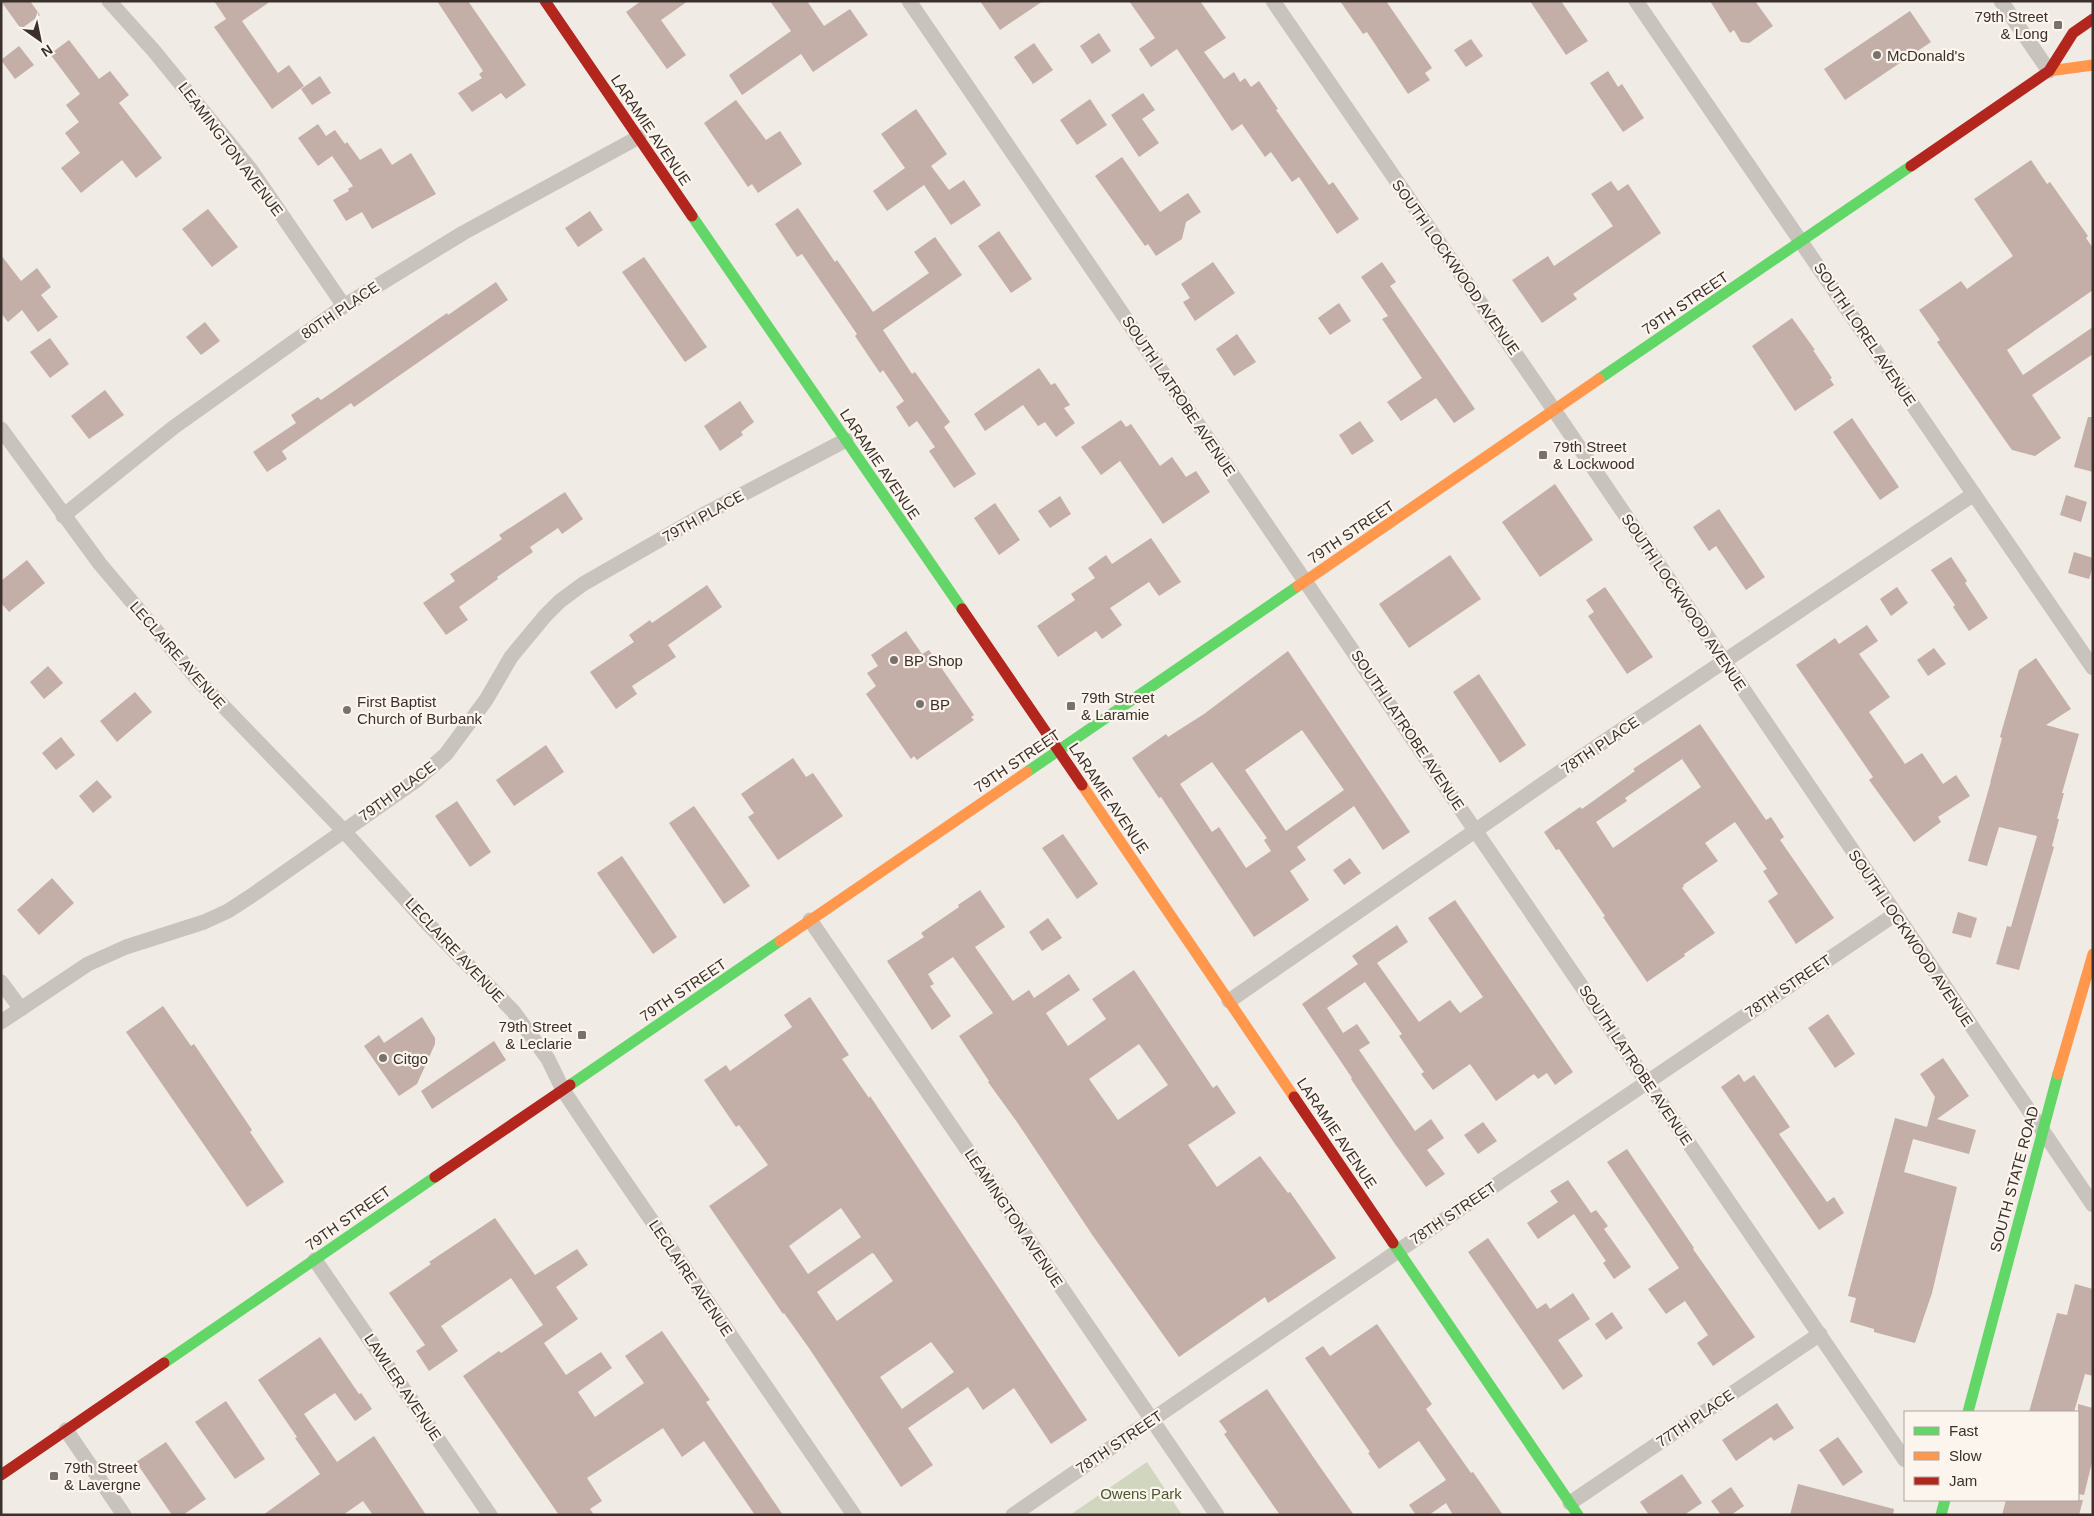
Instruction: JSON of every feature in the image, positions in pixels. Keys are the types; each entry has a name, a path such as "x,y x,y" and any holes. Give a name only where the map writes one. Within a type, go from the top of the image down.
{"main road":[{"name":"LARAMIE AVENUE","path":"545,1 1058,750 1574,1509"},
{"name":"79TH STREET","path":"1,1475 2049,71 2073,33 2093,19"},
{"name":"79TH STREET","path":"2049,71 2093,65"},
{"name":"SOUTH STATE ROAD","path":"1968,1411 2042,1130 2093,954"}],"street":[{"name":"LEAMINGTON AVENUE","path":"109,1 154,51 252,170 344,306"},
{"name":"SOUTH LATROBE AVENUE","path":"908,1 1306,580 1904,1459"},
{"name":"SOUTH LOCKWOOD AVENUE","path":"1273,1 1726,662 1894,914 2093,1205"},
{"name":"SOUTH LOREL AVENUE","path":"1636,1 2093,668"},
{"path":"2002,1 2049,71"},
{"name":"80TH PLACE","path":"63,516 174,427 344,306 463,233 638,137"},
{"name":"LECLAIRE AVENUE","path":"1,429 100,564 197,679 343,830 425,920 513,1010 548,1059 563,1090 854,1515"},
{"name":"79TH PLACE","path":"1,1022 88,964 106,955 204,922 228,911 418,779 446,754 486,700 511,657 560,601 583,584 703,515 846,440"},
{"name":"78TH PLACE","path":"1229,1001 1599,745 1726,662 1974,494"},
{"name":"78TH STREET","path":"1014,1515 1398,1250 1894,914"},
{"name":"LEAMINGTON AVENUE","path":"810,920 1217,1515"},
{"path":"1,982 21,1009"},
{"name":"LAWLER AVENUE","path":"315,1260 490,1515"},
{"name":"77TH PLACE","path":"1574,1509 1820,1334"},
{"path":"66,1430 124,1515"},
{"path":"1934,1501 1943,1511"}],"green space":[{"name":"Owens Park","path":"1147,1462 1182,1515 1070,1515"}],"building":[{"path":"1,1 30,1 40,15 21,29"},
{"path":"214,1 271,1 242,21 278,73 289,65 304,86 272,109 214,27 226,19"},
{"path":"437,1 468,1 526,85 506,99 501,93 472,112 458,93 482,78 479,74 483,71"},
{"path":"641,1 688,1 661,20 686,55 667,69 626,12"},
{"path":"770,1 807,1 824,26 850,9 868,35 813,72 801,54 742,95 729,75 791,31"},
{"path":"980,1 1043,1 1000,30"},
{"path":"1129,1 1200,1 1226,38 1204,52 1224,79 1234,72 1240,82 1245,78 1251,87 1259,81 1278,109 1276,110 1329,185 1333,182 1359,219 1337,234 1299,177 1292,182 1271,152 1265,157 1242,124 1232,131 1177,49 1151,67 1139,49 1155,38"},
{"path":"1340,1 1386,1 1432,68 1425,73 1430,80 1408,94 1367,32 1363,34"},
{"path":"1530,1 1561,1 1588,41 1566,55"},
{"path":"1710,1 1755,1 1773,26 1749,43 1741,42 1734,30 1730,33"},
{"name":"McDonald's","path":"1910,11 1931,42 1845,100 1824,69"},
{"path":"1099,33 1111,51 1092,64 1080,46"},
{"path":"1471,39 1483,56 1466,67 1454,50"},
{"path":"69,40 99,79 110,71 129,95 119,103 162,158 136,178 122,160 81,193 61,168 80,153 65,133 79,122 66,105 80,94 50,54"},
{"path":"1034,43 1053,70 1033,84 1014,57"},
{"path":"19,46 34,65 15,79 1,60"},
{"path":"1608,71 1618,87 1622,84 1644,118 1623,132 1590,83"},
{"path":"320,76 331,93 312,105 301,89"},
{"path":"1143,93 1155,110 1142,119 1159,143 1139,157 1111,115"},
{"path":"1090,99 1107,125 1077,145 1060,120"},
{"path":"736,100 766,140 780,131 802,164 758,193 752,184 748,187 704,123"},
{"path":"916,109 947,154 931,166 949,190 964,180 981,205 951,225 924,185 887,211 873,191 905,168 881,134"},
{"path":"318,124 326,136 335,130 345,144 347,142 360,160 381,148 392,165 411,153 436,194 372,229 362,212 346,221 333,200 349,191 348,189 353,186 332,156 318,166 298,138"},
{"path":"1122,157 1160,212 1188,193 1201,212 1186,222 1182,239 1156,256 1148,244 1145,246 1095,176"},
{"path":"2031,160 2047,184 2050,182 2088,236 2086,238 2093,248 2093,290 2007,350 2023,375 2093,327 2093,354 2032,395 2061,438 2035,456 2012,450 1937,342 1940,340 1919,310 1961,281 1967,289 2013,256 1974,199"},
{"path":"1611,181 1618,191 1628,184 1661,233 1573,294 1577,299 1542,323 1512,280 1548,256 1554,266 1613,226 1591,194"},
{"path":"798,208 835,262 837,260 873,312 929,273 914,252 935,237 962,275 883,330 912,374 915,372 950,422 944,427 976,474 954,488 929,451 935,447 917,421 909,427 896,407 904,401 883,370 880,373 855,336 857,334 802,254 797,257 775,224"},
{"path":"208,209 238,247 212,267 182,229"},
{"path":"590,211 603,230 578,247 565,228"},
{"path":"999,231 1032,279 1011,293 978,246"},
{"path":"1,255 21,281 37,268 51,287 41,295 58,317 38,332 22,310 8,322 1,313"},
{"path":"644,257 707,347 685,362 622,272"},
{"path":"1213,262 1235,293 1195,321 1183,302 1190,298 1181,284"},
{"path":"1382,262 1396,282 1390,286 1475,409 1454,423 1436,398 1401,421 1387,402 1422,378 1382,319 1388,316 1361,277"},
{"path":"496,282 508,300 354,407 351,403 282,451 287,459 267,472 253,452 296,423 291,415 318,397 321,400 447,313 448,315"},
{"path":"1339,303 1351,321 1330,335 1318,318"},
{"path":"1792,318 1815,350 1813,350 1832,378 1830,379 1834,385 1795,411 1752,346"},
{"path":"205,322 220,341 201,355 186,337"},
{"path":"1237,334 1256,362 1234,376 1216,349"},
{"path":"50,338 69,364 50,378 30,352"},
{"path":"1039,368 1051,385 1055,383 1070,405 1064,408 1075,423 1056,437 1045,422 1038,426 1023,405 985,431 974,414"},
{"path":"105,390 124,415 89,439 71,416"},
{"path":"740,401 754,422 741,432 743,435 720,451 704,426"},
{"path":"2088,417 2093,417 2093,472 2074,467"},
{"path":"1852,418 1899,487 1880,500 1833,432"},
{"path":"1121,420 1126,427 1131,424 1160,466 1172,457 1186,477 1196,471 1210,492 1163,524 1120,461 1101,475 1081,447"},
{"path":"1360,421 1374,441 1352,455 1339,435"},
{"path":"1555,484 1593,540 1540,577 1502,522"},
{"path":"565,492 583,519 562,534 558,528 530,547 533,552 459,607 468,620 446,635 423,603 455,581 450,574 502,539 499,535"},
{"path":"2066,495 2087,502 2081,522 2060,515"},
{"path":"1060,496 1071,514 1050,528 1038,511"},
{"path":"995,503 1020,540 999,555 974,518"},
{"path":"1719,509 1765,577 1746,590 1716,546 1709,551 1693,527"},
{"path":"1151,538 1181,582 1159,596 1149,582 1110,608 1122,625 1102,639 1096,631 1058,657 1037,626 1075,600 1071,594 1095,578 1088,568 1106,555 1112,564"},
{"path":"2074,552 2093,558 2089,579 2068,573"},
{"path":"1450,555 1481,599 1409,648 1379,604"},
{"path":"1951,557 1967,581 1965,583 1988,618 1969,631 1953,607 1955,605 1931,570"},
{"path":"27,560 45,583 9,612 1,603 1,581"},
{"path":"707,585 722,607 668,645 676,657 632,686 637,694 616,709 590,672 634,642 629,635 650,620 652,623"},
{"path":"1605,587 1653,657 1627,674 1588,616 1594,612 1586,600"},
{"path":"1897,587 1908,603 1891,616 1880,599"},
{"path":"1867,625 1878,641 1859,654 1890,697 1869,712 1905,764 1922,753 1943,784 1956,775 1970,796 1938,817 1941,822 1914,842 1869,780 1873,777 1796,665 1835,638 1839,644"},
{"name":"BP","path":"906,631 922,654 929,650 974,715 971,717 974,720 917,760 914,756 911,759 866,694 876,686 867,673 878,666 871,655"},
{"path":"1934,648 1946,664 1928,676 1917,660"},
{"path":"1288,651 1410,832 1383,850 1354,806 1297,847 1306,860 1290,871 1309,900 1254,937 1161,797 1159,798 1132,758 1166,734 1168,737 1204,714","holes":["1302,730 1344,790 1286,831 1245,770","1212,762 1267,838 1264,840 1271,851 1246,868 1219,827 1212,832 1180,784"]},
{"path":"2036,658 2071,709 2046,725 2079,734 2062,793 2064,793 2052,846 2054,847 2019,970 1996,964 2007,926 2011,927 2037,836 1999,827 1987,866 1968,861 1991,781 1990,783 2002,738 2000,737 2019,670"},
{"path":"48,666 63,683 44,699 30,682"},
{"path":"1479,674 1526,745 1500,763 1453,692"},
{"path":"135,692 152,712 117,742 100,721"},
{"path":"1700,724 1766,820 1771,817 1784,837 1780,840 1834,918 1796,944 1768,901 1778,894 1763,871 1767,869 1735,822 1705,843 1718,861 1683,885 1682,888 1715,933 1647,982 1603,917 1605,916 1588,891 1559,849 1556,850 1544,832 1580,807 1582,809 1635,771 1633,769","holes":["1682,759 1701,787 1613,848 1596,822 1627,801 1625,798"]},
{"path":"61,737 75,755 56,770 42,753"},
{"path":"546,745 564,772 514,806 496,780"},
{"path":"793,758 806,777 813,773 843,816 778,860 748,817 754,813 741,794"},
{"path":"97,780 112,797 93,813 79,796"},
{"path":"457,801 491,852 470,867 435,816"},
{"path":"694,806 750,886 724,904 669,823"},
{"path":"1063,834 1098,884 1077,899 1042,848"},
{"path":"622,856 677,937 653,954 597,873"},
{"path":"1350,858 1361,873 1344,885 1333,870"},
{"path":"52,878 74,903 39,935 17,910"},
{"path":"980,890 1005,927 975,947 1013,1001 1029,990 1034,998 1069,974 1080,990 1046,1013 1068,1046 1106,1019 1092,999 1134,970 1213,1088 1217,1085 1236,1113 1188,1145 1217,1187 1260,1156 1288,1193 1290,1192 1336,1258 1268,1303 1265,1297 1179,1357 1093,1236 988,1082 959,1036 993,1013 953,957 928,974 934,984 930,986 951,1016 932,1030 887,961 924,937 921,933 959,907 958,905","holes":["1139,1044 1168,1085 1118,1120 1089,1079"]},
{"path":"1455,900 1573,1072 1555,1085 1547,1073 1538,1079 1534,1074 1496,1101 1470,1064 1433,1090 1421,1074 1424,1072 1399,1036 1402,1034 1365,982 1327,1008 1343,1033 1357,1024 1370,1043 1359,1050 1415,1131 1431,1119 1444,1138 1427,1150 1445,1174 1426,1187 1395,1144 1302,1004 1358,964 1352,956 1397,925 1408,942 1377,963 1419,1022 1450,1000 1460,1013 1483,997 1428,918"},
{"path":"1958,912 1977,918 1971,938 1952,933"},
{"path":"1048,918 1062,938 1042,951 1029,932"},
{"path":"810,997 849,1055 842,1059 869,1098 870,1096 1087,1420 1051,1444 1014,1388 983,1410 968,1387 908,1428 933,1465 901,1487 811,1351 783,1314 709,1206 768,1165 739,1125 736,1127 704,1080 726,1065 730,1071 792,1027 784,1015","holes":["841,1208 861,1237 808,1274 789,1246","872,1253 893,1281 837,1321 817,1292","931,1342 954,1372 902,1409 880,1377"]},
{"path":"163,1006 191,1046 194,1044 252,1130 250,1132 284,1182 247,1207 126,1032"},
{"path":"1828,1014 1855,1054 1835,1068 1808,1028"},
{"path":"422,1017 435,1038 435,1044 417,1084 399,1096 364,1046 379,1035 384,1043"},
{"name":"Citgo","path":"494,1041 506,1060 432,1109 421,1091"},
{"path":"1943,1058 1969,1096 1937,1119 1976,1130 1969,1154 1913,1139 1904,1172 1957,1187 1932,1293 1915,1343 1874,1332 1874,1329 1850,1322 1856,1298 1848,1296 1895,1118 1927,1127 1935,1097 1920,1074"},
{"path":"1739,1074 1744,1082 1754,1075 1790,1127 1779,1134 1827,1202 1834,1197 1844,1213 1819,1230 1721,1087"},
{"path":"1483,1122 1497,1141 1478,1154 1464,1135"},
{"path":"1627,1149 1693,1249 1755,1337 1713,1366 1697,1343 1708,1335 1685,1301 1666,1314 1648,1289 1679,1268 1607,1162"},
{"path":"1568,1180 1591,1213 1596,1210 1608,1226 1604,1229 1631,1267 1614,1279 1603,1263 1606,1261 1574,1214 1538,1239 1527,1223 1558,1202 1550,1191"},
{"path":"495,1218 535,1275 577,1249 588,1265 556,1287 578,1319 544,1343 566,1375 601,1352 612,1368 578,1392 595,1417 644,1383 625,1356 662,1331 710,1400 706,1402 783,1515 755,1515 704,1441 682,1457 663,1428 587,1478 602,1501 590,1509 594,1515 559,1515 463,1376 499,1351 501,1353 543,1325 511,1278 441,1326 458,1351 429,1371 416,1351 425,1345 389,1293 431,1264 429,1262"},
{"path":"1488,1238 1537,1309 1546,1303 1550,1309 1573,1293 1590,1319 1558,1340 1583,1376 1563,1390 1468,1252"},
{"path":"2075,1284 2093,1289 2093,1376 2085,1374 2074,1411 2029,1411 2057,1313 2067,1315"},
{"path":"1612,1312 1623,1328 1606,1340 1595,1324"},
{"path":"1377,1324 1432,1404 1426,1409 1503,1515 1453,1515 1446,1503 1429,1515 1416,1515 1409,1505 1446,1480 1419,1441 1379,1469 1368,1453 1370,1452 1305,1358 1323,1346 1330,1356"},
{"path":"320,1337 359,1394 361,1393 372,1409 355,1421 335,1393 304,1414 337,1462 374,1436 426,1515 373,1515 363,1501 343,1515 263,1515 320,1474 258,1380"},
{"path":"1267,1389 1354,1515 1280,1515 1264,1492 1224,1434 1227,1432 1219,1421"},
{"path":"226,1401 265,1459 235,1479 195,1422"},
{"path":"1777,1403 1794,1428 1774,1441 1771,1437 1736,1461 1722,1440"},
{"path":"2078,1404 2093,1408 2093,1458 2084,1495 2079,1494"},
{"path":"1838,1437 1863,1472 1843,1486 1819,1450"},
{"path":"166,1442 206,1499 183,1515 172,1515 136,1462"},
{"path":"1682,1474 1702,1503 1684,1515 1649,1515 1640,1502"},
{"path":"1798,1484 1894,1509 1893,1515 1790,1515"},
{"path":"1731,1487 1744,1506 1731,1515 1721,1515 1711,1501"},
{"path":"2083,1500 2079,1515 2002,1515 2006,1501"}],"traffic: fast":[{"path":"1599,379 1911,166"},
{"path":"692,216 962,609"},
{"path":"1027,772 1298,586"},
{"path":"570,1085 780,941"},
{"path":"1968,1411 2058,1074"},
{"path":"164,1363 435,1177"},
{"path":"1393,1243 1578,1515"},
{"path":"1941,1515 1945,1501"}],"traffic: slow":[{"path":"2049,71 2093,65"},
{"path":"1298,586 1599,379"},
{"path":"780,941 1027,772"},
{"path":"1082,785 1294,1097"},
{"path":"2058,1074 2093,954"}],"traffic: jam":[{"path":"545,1 692,216"},
{"path":"1911,166 2049,71 2073,33 2093,19"},
{"path":"962,609 1082,785"},
{"path":"435,1177 570,1085"},
{"path":"1294,1097 1393,1243"},
{"path":"1,1475 164,1363"}],"place":[{"name":"79th Street & Long","path":"2058,25"},
{"name":"McDonald's","path":"1877,55"},
{"name":"79th Street & Lockwood","path":"1543,455"},
{"name":"BP Shop","path":"894,660"},
{"name":"BP","path":"920,704"},
{"name":"79th Street & Laramie","path":"1071,706"},
{"name":"First Baptist Church of Burbank","path":"347,710"},
{"name":"79th Street & Leclarie","path":"582,1035"},
{"name":"Citgo","path":"383,1058"},
{"name":"79th Street & Lavergne","path":"54,1476"}]}
